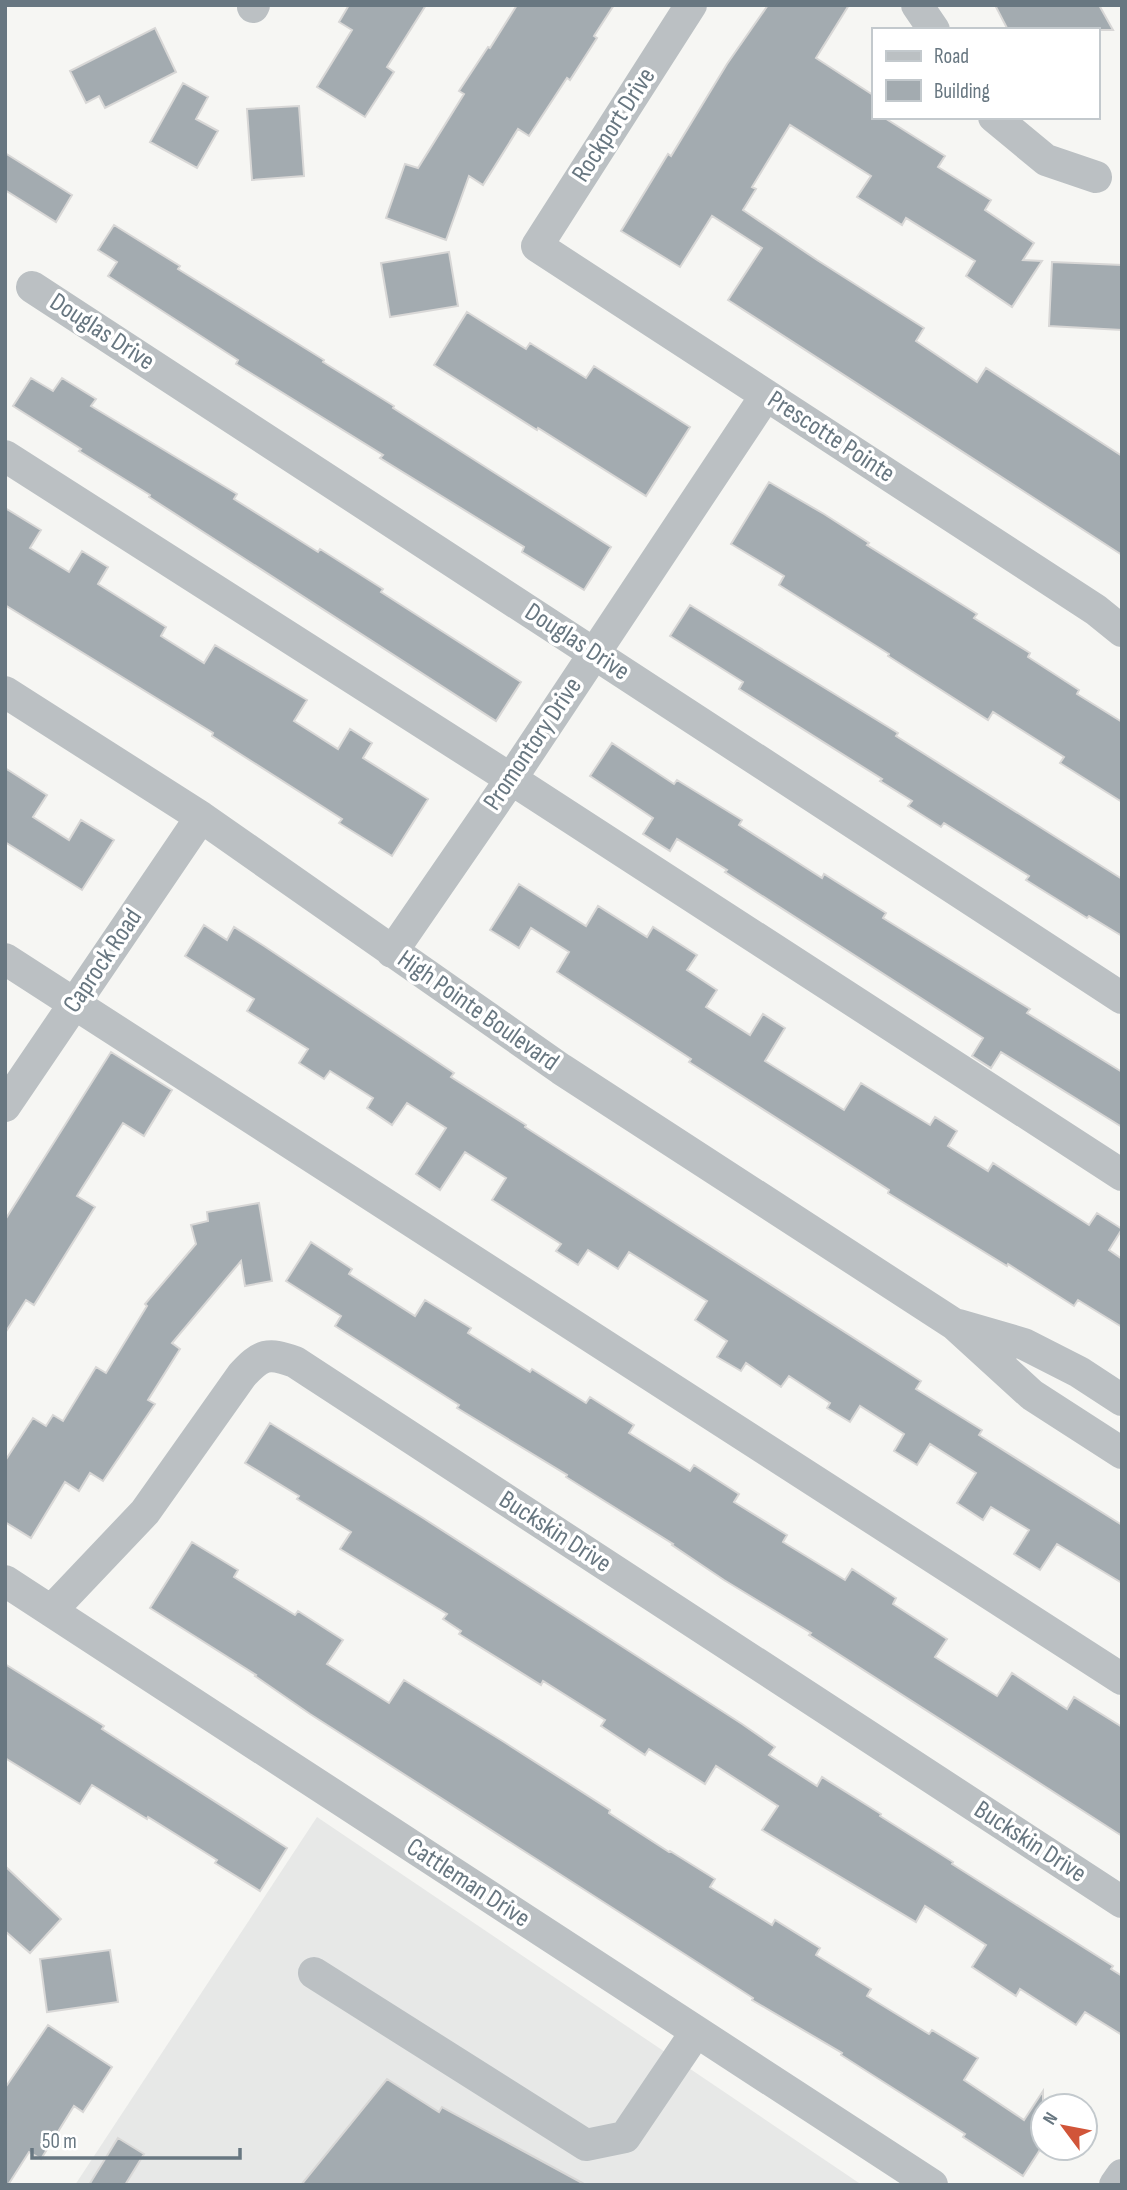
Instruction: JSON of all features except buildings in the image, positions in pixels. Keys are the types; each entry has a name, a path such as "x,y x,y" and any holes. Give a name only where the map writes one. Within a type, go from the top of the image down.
{"street":[{"name":"Rockport Drive","path":"537,246 691,5"},
{"path":"917,5 933,28"},
{"path":"996,119 1046,160 1096,177"},
{"name":"Prescotte Pointe","path":"537,246 1096,610 1122,631"},
{"name":"Douglas Drive","path":"32,287 1122,998"},
{"name":"Promontory Drive","path":"392,951 511,779 766,395"},
{"path":"5,456 511,779 1122,1175"},
{"name":"High Pointe Boulevard","path":"5,692 201,817 561,1069 954,1324 1032,1395 1122,1454"},
{"name":"Caprock Road","path":"5,1105 201,817"},
{"path":"5,959 1122,1679"},
{"name":"High Pointe Boulevard","path":"954,1324 1024,1344 1079,1372 1122,1400"},
{"name":"Buckskin Drive","path":"51,1611 145,1512 242,1375 255,1361 268,1355 278,1355 295,1362 1122,1902"},
{"name":"Cattleman Drive","path":"5,1581 696,2032 899,2176 932,2185"},
{"path":"314,1973 586,2144 625,2137 696,2032"},
{"path":"1115,2185 1122,2175"}],"shaded area":[{"path":"317,1817 862,2185 75,2185"}]}
